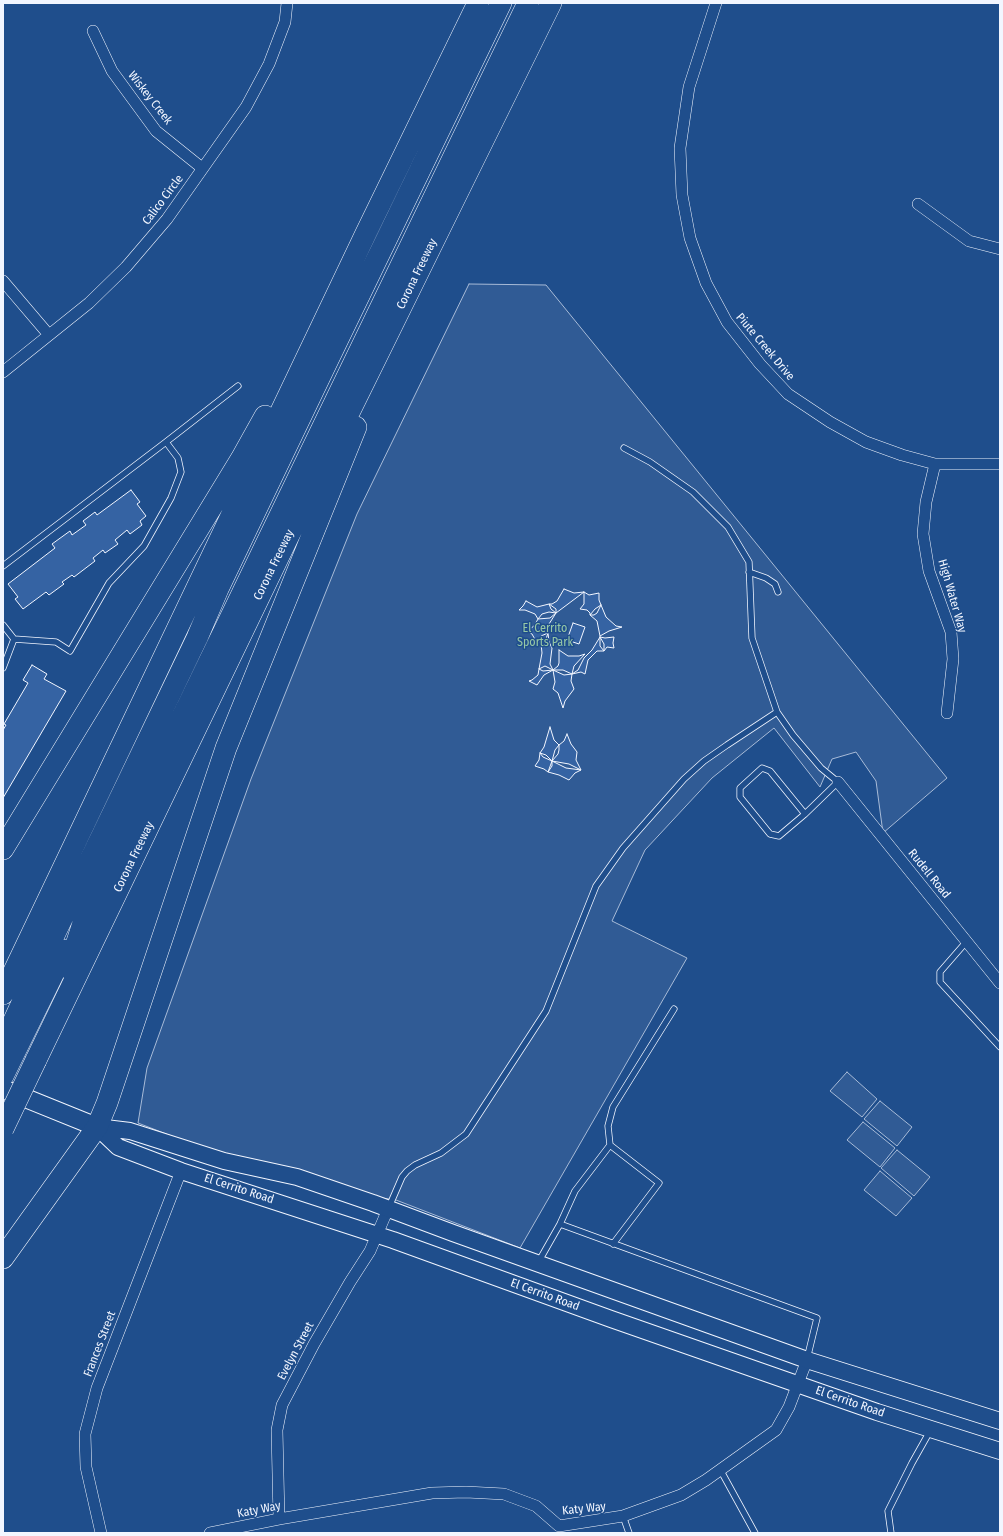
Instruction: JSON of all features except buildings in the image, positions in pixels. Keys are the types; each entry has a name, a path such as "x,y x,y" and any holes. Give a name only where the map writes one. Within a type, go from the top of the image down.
{"highway":[{"path":"3,994 366,233 478,3"},
{"path":"3,1099 19,1053 32,979 197,638 218,589 327,362 501,3"},
{"path":"3,1076 19,1053 76,945 84,920 528,3"},
{"name":"Corona Freeway","path":"3,1129 19,1053 307,498 551,3"},
{"path":"3,849 241,460 366,233"},
{"path":"3,1258 97,1127 110,1096 226,748 421,266"},
{"path":"78,836 154,710 196,624 218,589"}],"main road":[{"name":"El Cerrito Road","path":"3,1089 97,1127 130,1131 224,1161 297,1177 807,1360 1000,1421"},
{"name":"El Cerrito Road","path":"97,1127 118,1147 181,1171 377,1235 877,1412 1000,1451"}],"street":[{"name":"Calico Circle","path":"3,372 89,303 126,267 167,219 246,108 269,64 285,22 287,3"},
{"name":"Piute Creek Drive","path":"716,3 689,87 680,148 682,195 690,238 706,283 727,322 760,364 788,394 830,422 866,442 902,455 935,464 1000,464"},
{"name":"Wiskey Creek","path":"93,31 112,71 156,131 202,168"},
{"path":"918,204 969,241 1000,249"},
{"path":"3,281 49,336"},
{"name":"High Water Way","path":"935,464 926,502 923,534 929,572 951,632 953,659 947,713"},
{"name":"Rudell Road","path":"838,782 1000,983"},
{"name":"Frances Street","path":"101,1533 86,1467 85,1434 96,1388 181,1171"},
{"name":"Evelyn Street","path":"279,1519 277,1430 282,1405 314,1344 367,1256 388,1209"},
{"name":"Katy Way","path":"210,1533 425,1493 466,1492 504,1494 536,1506 558,1529 623,1516 681,1495 721,1471 776,1430 789,1407 807,1360"}],"lane":[{"path":"3,566 238,386"},
{"path":"3,625 14,639 56,642 70,651 109,583 144,546 170,498 180,472 178,458 166,442"},
{"path":"624,448 650,462 693,492 728,527 749,562 752,638 777,712 823,771 838,782 805,814 779,836 770,834 740,797 740,788 762,768 766,769 770,771 805,814"},
{"path":"749,572 766,578 775,584 778,592"},
{"path":"3,668 14,639"},
{"path":"388,1209 402,1177 407,1171 415,1165 441,1153 466,1134 470,1129 546,1011 596,886 623,848 684,779 726,745 777,712"},
{"path":"967,941 940,972 940,982 1000,1047"},
{"path":"537,1263 560,1224 575,1191 610,1145 608,1126 613,1107 674,1009"},
{"path":"610,1145 659,1183 613,1244"},
{"path":"560,1224 817,1318 807,1360"},
{"path":"891,1533 888,1511 931,1429"},
{"path":"721,1471 755,1533"},
{"path":"623,1516 629,1533"}],"shaded area":[{"name":"El Cerrito Sports Park","path":"469,284 546,285 947,778 883,833 876,781 856,752 832,759 820,787 774,728 712,778 645,850 612,921 687,958 520,1248 396,1200 300,1186 138,1123 147,1068 251,779 357,514"},
{"path":"847,1072 877,1099 862,1117 830,1091"},
{"path":"880,1101 912,1127 897,1146 864,1119"},
{"path":"863,1122 895,1148 880,1167 847,1140"},
{"path":"897,1150 930,1177 914,1196 881,1168"},
{"path":"880,1171 912,1198 896,1216 864,1190"}]}
